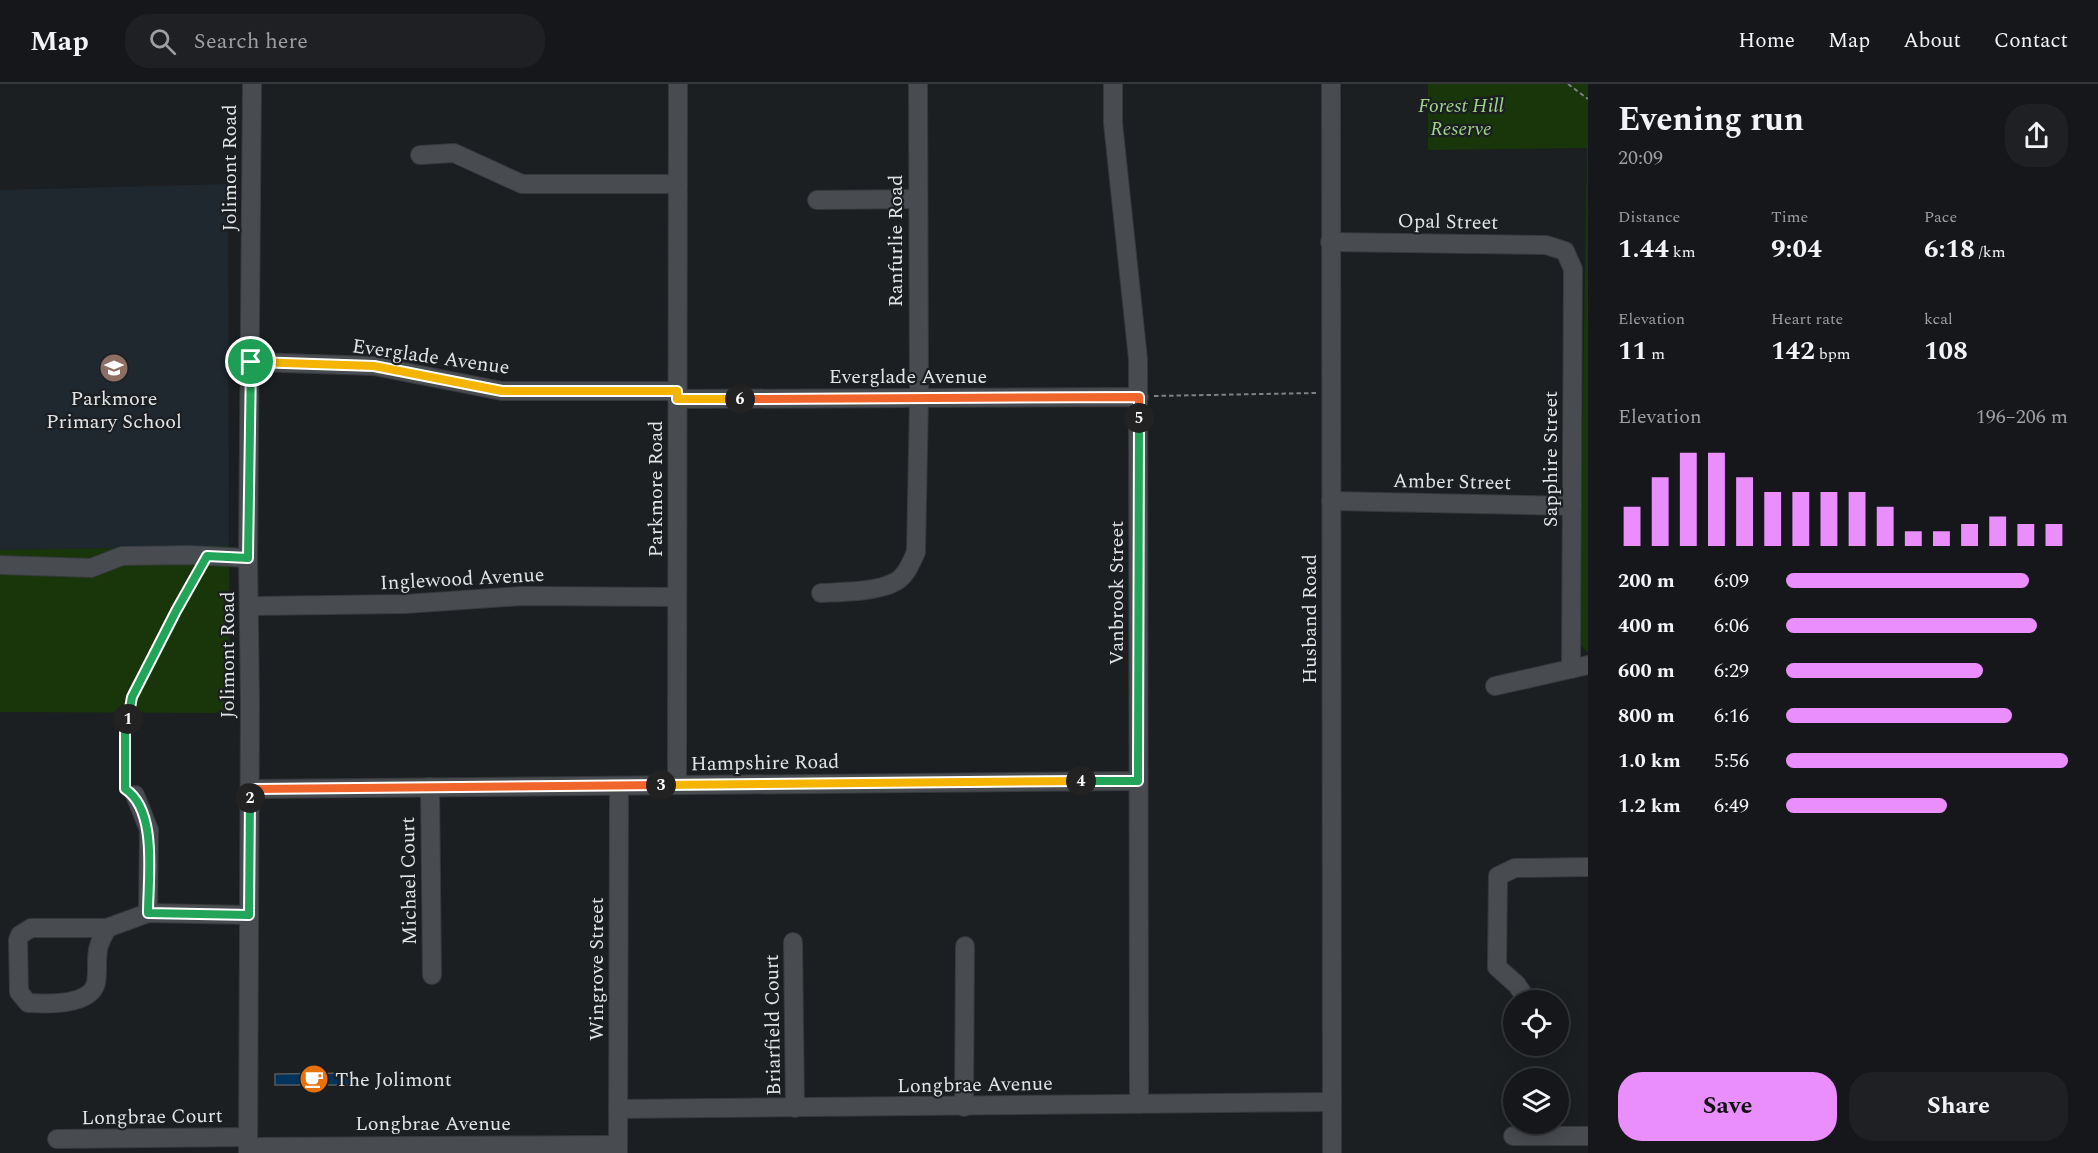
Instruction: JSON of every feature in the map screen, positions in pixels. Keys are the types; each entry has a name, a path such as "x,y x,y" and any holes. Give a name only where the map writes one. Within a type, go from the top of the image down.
{"street":[{"name":"Jolimont Road","path":"248,1146 250,789 248,558 252,84"},
{"name":"Parkmore Road","path":"677,785 678,84"},
{"name":"Ranfurlie Road","path":"821,593 865,590 895,582 907,572 916,552 920,398 918,84"},
{"name":"Vanbrook Street","path":"1113,84 1113,123 1138,359 1139,397 1139,1104"},
{"name":"Husband Road","path":"1330,84 1332,1153"},
{"path":"420,155 454,153 522,184 678,184"},
{"path":"817,200 917,199"},
{"name":"Opal Street","path":"1330,242 1546,245 1565,251"},
{"name":"Sapphire Street","path":"1565,251 1573,269 1572,506 1580,667"},
{"name":"Everglade Avenue","path":"251,362 374,366 502,391 920,398 1139,397"},
{"name":"Amber Street","path":"1331,501 1572,506"},
{"path":"0,565 91,568 122,556 248,558"},
{"name":"Inglewood Avenue","path":"249,606 405,604 522,596 677,597"},
{"path":"1495,686 1580,667"},
{"name":"Hampshire Road","path":"250,789 1138,781"},
{"name":"Wingrove Street","path":"618,1149 619,786"},
{"name":"Michael Court","path":"430,787 432,975"},
{"path":"135,795 149,830 148,913"},
{"path":"1520,990 1497,967 1498,876 1515,867 1588,867"},
{"path":"107,928 98,947 96,983 92,992 81,998 51,1005 28,1003 20,992 18,940 20,935 31,928 107,928 148,913 249,915"},
{"name":"Briarfield Court","path":"793,942 795,1108"},
{"path":"964,1107 965,946"},
{"name":"Longbrae Avenue","path":"618,1109 1332,1102"},
{"path":"1513,1136 1588,1136"},
{"name":"Longbrae Court","path":"57,1139 248,1146"},
{"name":"Longbrae Avenue","path":"248,1146 618,1149"}],"path":[{"path":"1568,84 1588,99"},
{"path":"1139,397 1331,393"},
{"path":"135,795 125,789 125,733 132,697 207,556"}],"shaded area":[{"name":"Parkmore Primary School","path":"228,184 229,546 0,550 0,190"}],"green space":[{"name":"Forest Hill Reserve","path":"1428,84 1588,84 1588,653 1579,643 1587,148 1428,150"},
{"path":"229,546 230,713 0,712 0,550"}],"building":[{"name":"The Jolimont","path":"352,1073 352,1085 275,1085 275,1074"}],"place":[{"name":"Parkmore Primary School","path":"114,368"},
{"name":"The Jolimont","path":"314,1079"}],"route":[{"path":"251,362 374,366 502,391 677,391 677,399 1139,397 1138,781 250,789 249,915 148,913 149,830 135,795 125,789 125,733 132,697 207,556 248,558 251,362"}]}
